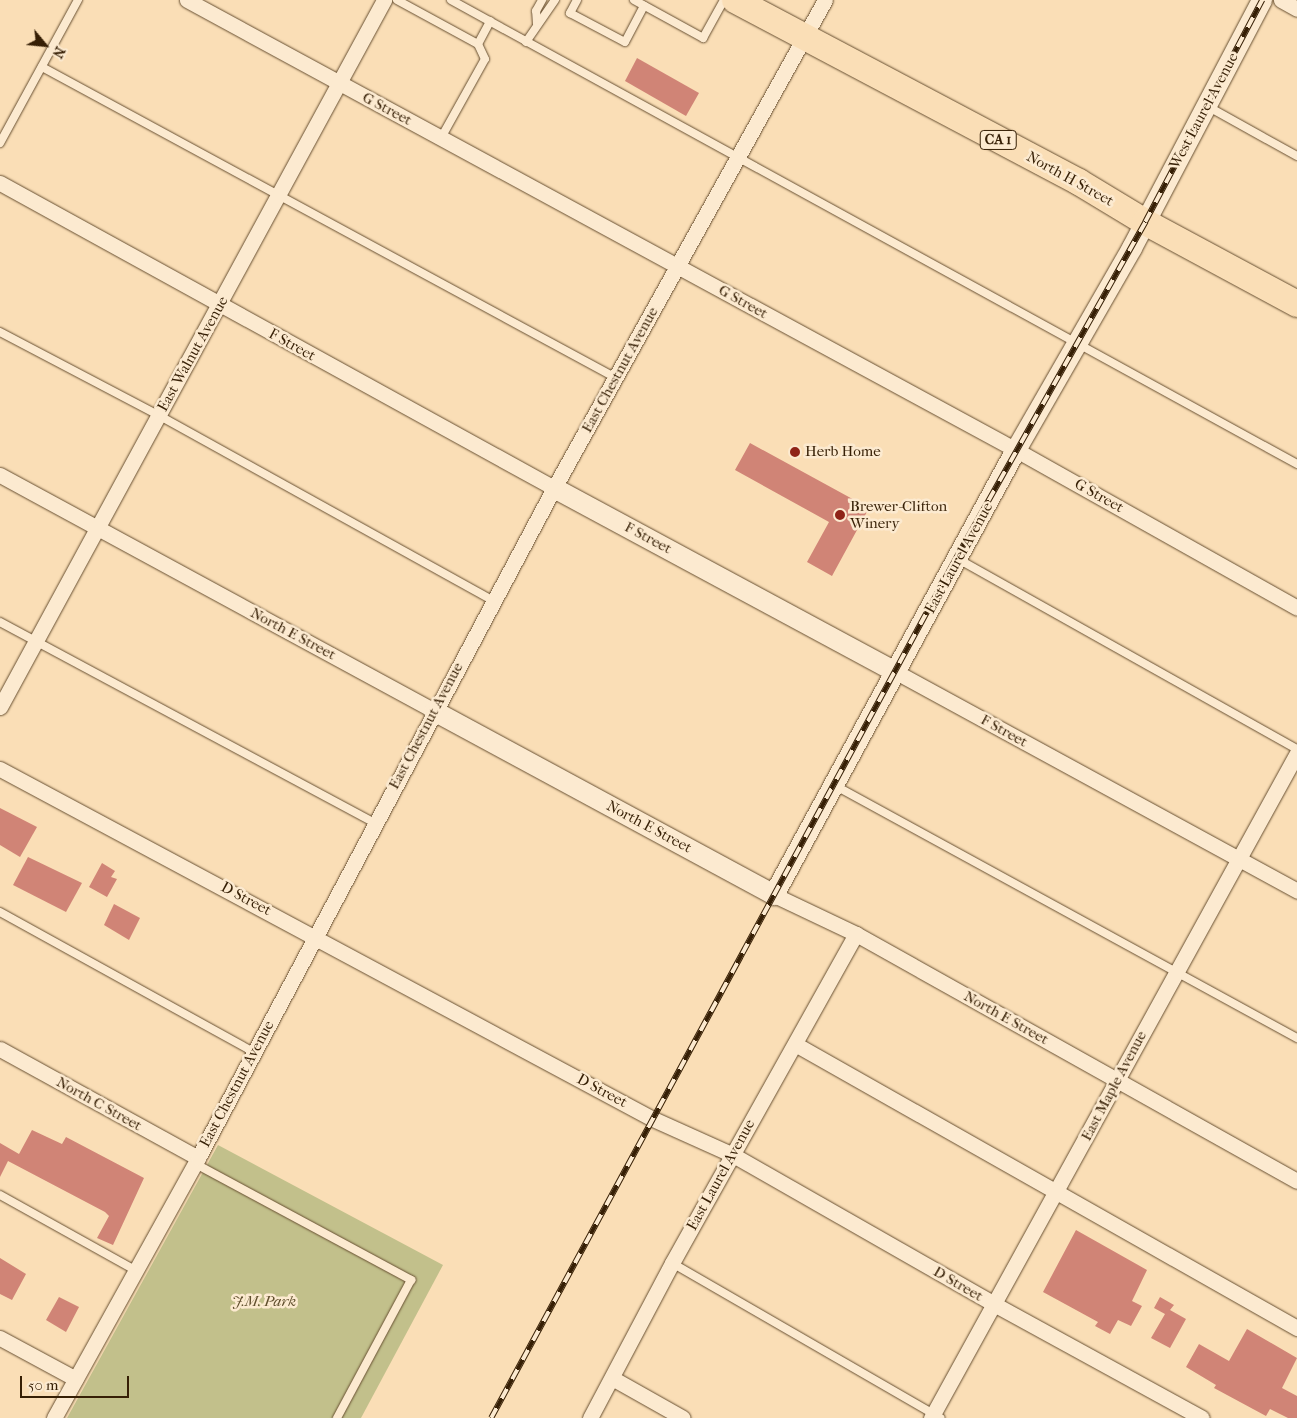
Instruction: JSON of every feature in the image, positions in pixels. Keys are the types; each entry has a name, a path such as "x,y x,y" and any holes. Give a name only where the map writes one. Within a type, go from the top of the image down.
{"highway":[{"name":"North H Street","path":"735,0 1079,182 1145,222 1297,304"}],"street":[{"name":"G Street","path":"187,0 1016,450 1297,608"},
{"name":"East Walnut Avenue","path":"0,706 220,305 384,0"},
{"name":"East Chestnut Avenue","path":"54,1418 196,1161 554,488 825,0"},
{"name":"West Laurel Avenue","path":"1145,222 1262,0"},
{"path":"1281,0 1297,9"},
{"name":"F Street","path":"0,183 554,488 1297,891"},
{"name":"East Laurel Avenue","path":"774,895 1016,450 1078,346 1145,222"},
{"name":"North E Street","path":"0,475 774,895 856,934 1297,1181"},
{"name":"East Maple Avenue","path":"935,1417 992,1303 1056,1192 1175,972 1240,859 1297,753"},
{"name":"D Street","path":"0,769 316,936 653,1119 733,1155 992,1303 1202,1418"},
{"name":"East Laurel Avenue","path":"590,1418 672,1263 856,934"},
{"path":"796,1044 1297,1328"},
{"name":"North C Street","path":"0,1050 196,1161"},
{"path":"0,1338 76,1379"},
{"path":"612,1378 683,1418"}],"lane":[{"path":"0,143 78,0"},
{"path":"396,0 478,44 485,59 441,138"},
{"path":"451,0 1078,346 1297,464"},
{"path":"537,24 536,11 542,0"},
{"path":"526,42 537,24 546,16 555,0"},
{"path":"577,0 570,13 625,42 644,6"},
{"path":"634,0 703,38 724,0"},
{"path":"478,44 490,22"},
{"path":"42,67 280,194 616,378"},
{"path":"1207,106 1297,156"},
{"path":"0,332 158,415 493,601"},
{"path":"958,559 1297,749"},
{"path":"0,622 375,823"},
{"path":"834,785 1297,1038"},
{"path":"0,912 254,1052"},
{"path":"196,1161 411,1280 337,1418"},
{"path":"0,1195 136,1270"},
{"path":"672,1263 935,1417"}],"green space":[{"name":"J.M. Park","path":"218,1145 443,1265 361,1418 67,1418"}],"building":[{"path":"637,58 699,93 686,116 625,81"},
{"name":"Brewer-Clifton Winery","path":"750,443 869,508 832,576 807,562 829,522 735,470"},
{"path":"0,808 37,827 20,857 0,845"},
{"path":"28,857 82,883 66,912 13,885"},
{"path":"102,863 115,871 111,877 117,879 107,897 89,887"},
{"path":"114,904 140,918 129,940 104,925"},
{"path":"32,1130 62,1144 66,1137 144,1178 113,1245 97,1238 109,1216 105,1212 8,1161 0,1177 0,1143 19,1154"},
{"path":"1076,1230 1147,1270 1132,1301 1142,1306 1131,1326 1118,1320 1110,1334 1095,1326 1098,1322 1043,1292"},
{"path":"0,1258 26,1274 12,1300 0,1294"},
{"path":"59,1297 79,1307 66,1332 46,1320"},
{"path":"1160,1297 1174,1305 1170,1310 1186,1319 1170,1348 1151,1338 1165,1314 1154,1308"},
{"path":"1247,1329 1297,1358 1282,1388 1297,1396 1297,1418 1288,1418 1270,1409 1266,1416 1214,1388 1216,1385 1186,1367 1199,1344 1229,1361"}],"railway":[{"path":"491,1418 956,558 1145,222 1262,0"}],"place":[{"name":"Herb Home","path":"795,452"},
{"name":"Brewer-Clifton Winery","path":"840,515"}]}
